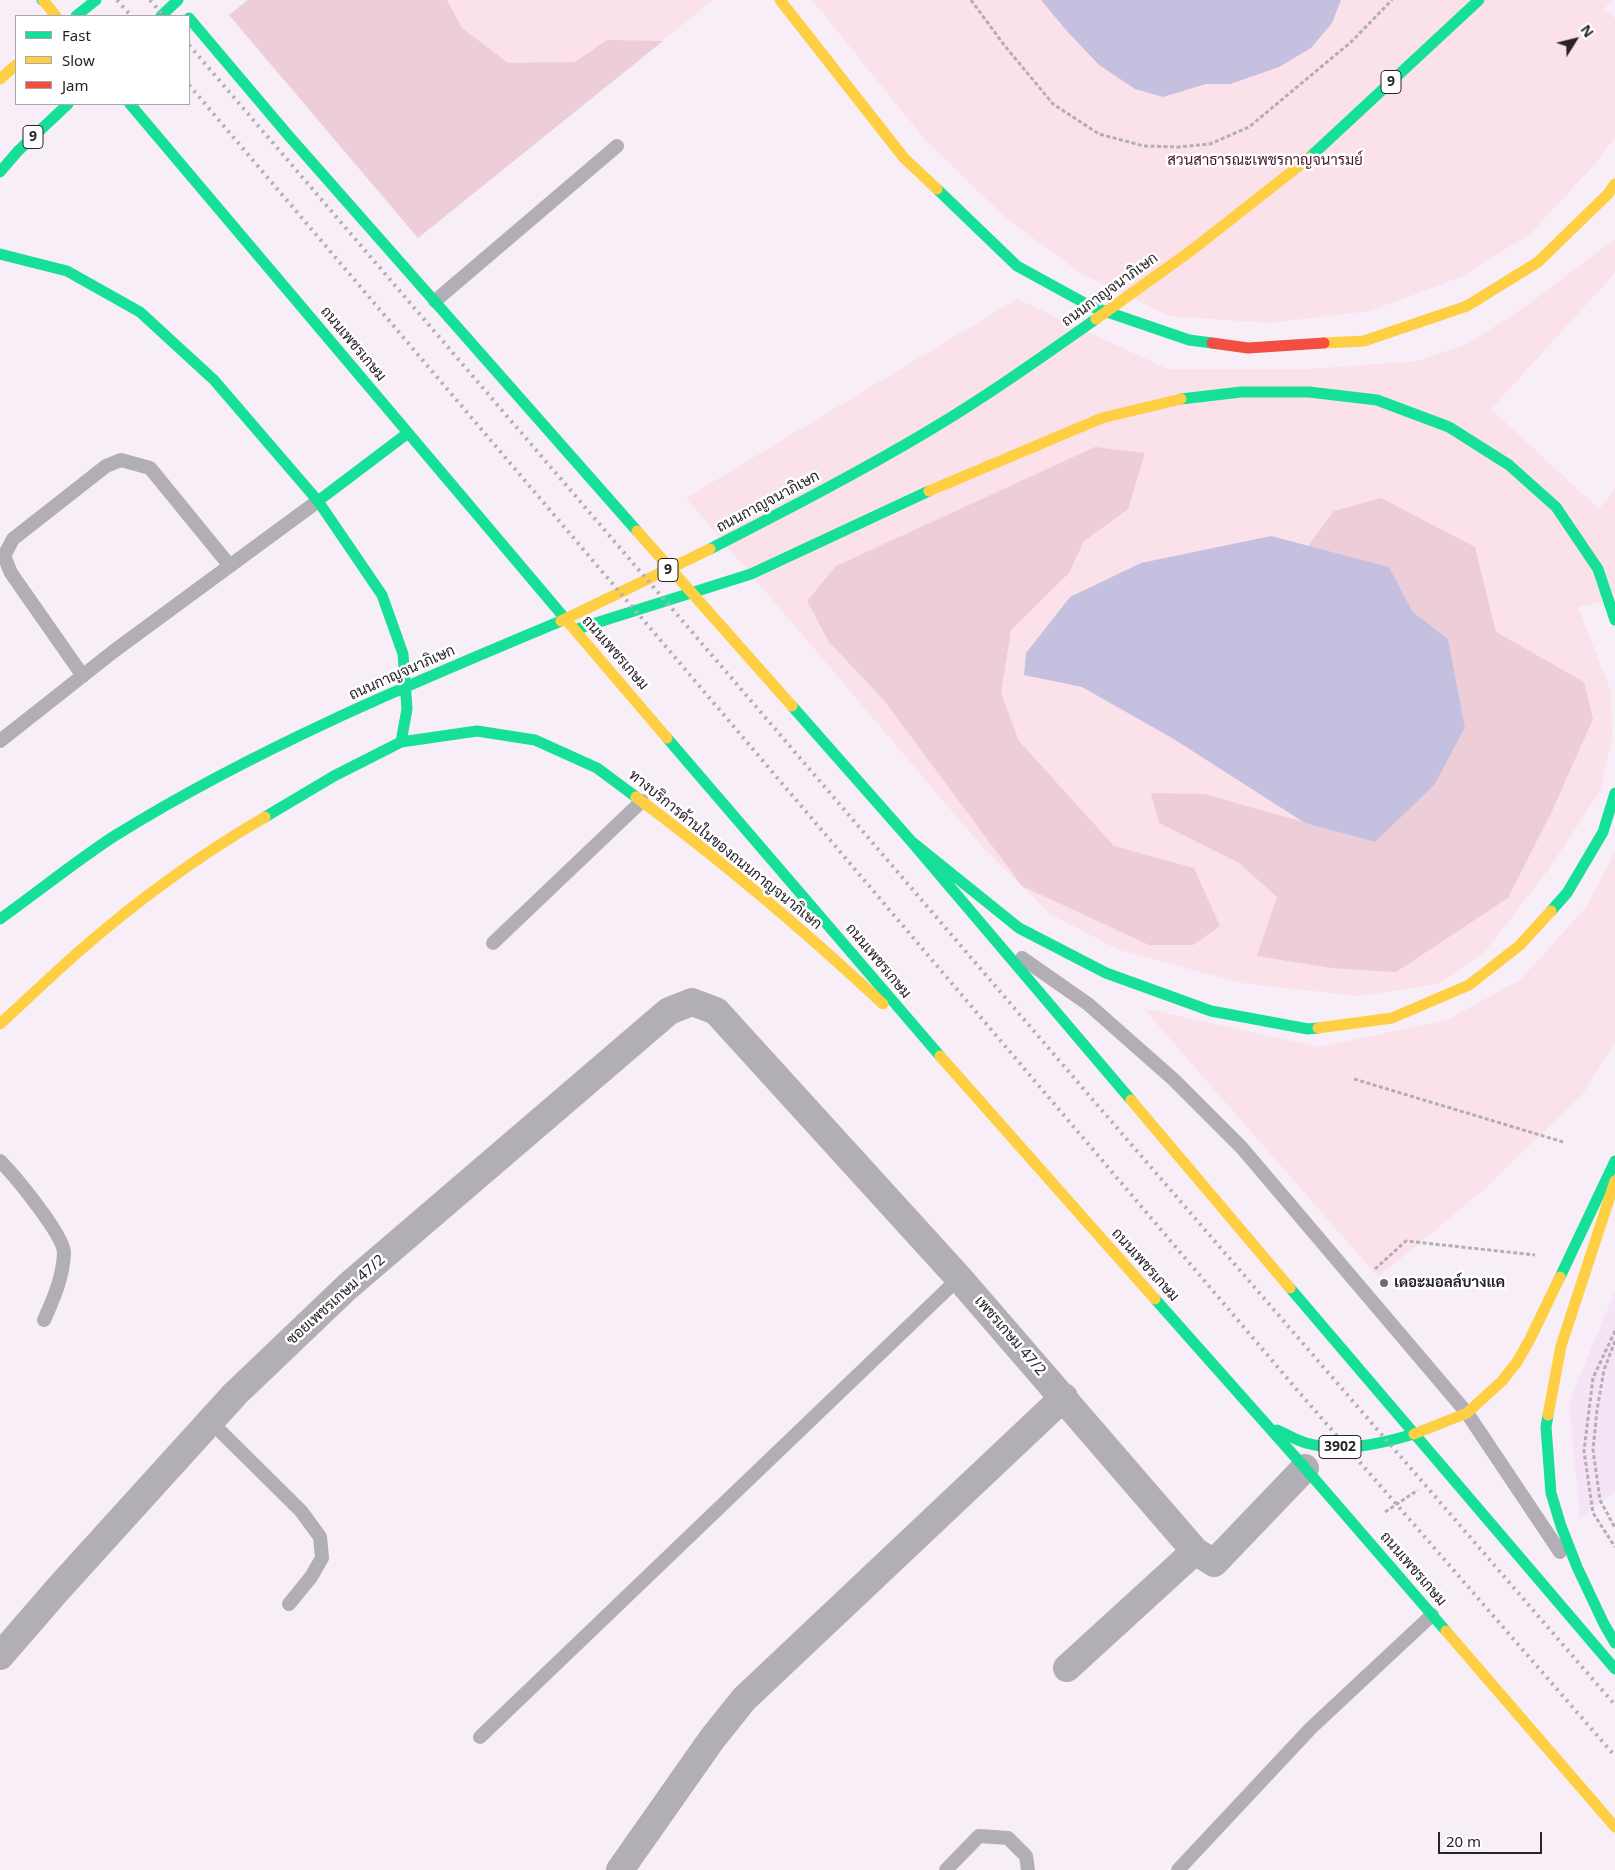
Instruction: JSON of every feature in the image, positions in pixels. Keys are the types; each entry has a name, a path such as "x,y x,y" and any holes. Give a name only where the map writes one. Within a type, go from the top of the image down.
{"main road":[{"path":"43,0 55,15"},
{"path":"77,15 96,0"},
{"path":"174,0 186,15"},
{"path":"162,15 178,0"},
{"path":"780,0 904,158 1017,266 1090,306 1189,340 1248,348 1364,341 1467,306 1538,262 1608,194 1615,184"},
{"name":"ถนนกาญจนาภิเษก","path":"0,919 115,836 187,794 286,743 432,675 573,616 676,566 798,504 930,430 1054,349 1192,250 1303,162 1478,0"},
{"path":"190,19 288,136 911,841 1615,1668"},
{"path":"0,79 15,66"},
{"name":"9","path":"0,172 18,151 67,105"},
{"name":"ถนนเพชรเกษม","path":"131,105 946,1063 1305,1468 1615,1827"},
{"path":"0,254 67,272 140,312 214,380 318,501 382,595 403,654 407,709 401,742"},
{"path":"432,675 751,574 927,492 1102,418 1169,401 1241,392 1309,392 1377,400 1449,426 1509,465 1556,507 1598,569 1615,620"},
{"path":"318,501 408,433"},
{"name":"ทางบริการด้านในของถนนกาญจนาภิเษก","path":"0,1024 77,953 150,893 245,828 334,776 401,742 477,730 535,740 597,768 695,841 820,945 946,1063"},
{"path":"911,841 1019,928 1106,973 1211,1011 1308,1029 1392,1018 1469,985 1520,945 1567,892 1604,832 1615,793"},
{"name":"3902","path":"1268,1426 1308,1444 1331,1447 1366,1446 1414,1434 1467,1413 1502,1381 1518,1362 1615,1162"},
{"path":"1615,1181 1561,1346 1546,1427 1551,1492 1560,1526 1577,1567 1615,1643"}],"street":[{"name":"ซอยเพชรเกษม 47/2","path":"0,1656 235,1394 347,1287 669,1011 692,1002 716,1011"},
{"name":"เพชรเกษม 47/2","path":"716,1011 959,1278 1064,1397 1195,1551 1214,1562 1305,1468"},
{"path":"620,1870 712,1739 744,1699 1064,1397"},
{"path":"1067,1668 1195,1551"}],"lane":[{"path":"435,301 617,146"},
{"path":"83,676 11,573 4,556 13,539 106,466 122,460 150,468 230,566"},
{"path":"0,742 83,676 318,501"},
{"path":"494,943 642,801"},
{"path":"993,938 1088,1004 1174,1079 1242,1148 1467,1413 1549,1534 1604,1624"},
{"path":"0,1161 17,1178 47,1220 64,1251 58,1288 44,1320"},
{"path":"480,1737 959,1278"},
{"path":"210,1421 301,1511 320,1537 322,1558 311,1577 288,1604"},
{"path":"1178,1870 1311,1728 1432,1615"},
{"path":"946,1870 979,1836 1008,1838 1026,1856 1028,1870"}],"path":[{"path":"971,0 1004,45 1053,104 1099,134 1144,146 1179,147 1210,144 1249,127 1351,42 1392,0"},
{"path":"1354,1078 1563,1142"},
{"path":"1374,1270 1406,1241 1510,1251"},
{"path":"1615,1331 1593,1378 1584,1451 1593,1513 1615,1547"},
{"path":"1615,1341 1604,1370 1596,1410 1593,1450 1600,1500 1615,1528"},
{"path":"1383,1513 1418,1490"}],"shaded area":[{"path":"248,0 447,0 462,28 508,63 575,62 607,40 663,41 418,238 229,15"},
{"path":"1041,0 1341,0 1332,23 1311,48 1279,67 1230,84 1206,84 1163,97 1135,89 1099,65"},
{"path":"1095,447 1145,453 1128,509 1084,541 1069,573 1011,630 1001,693 1019,741 1114,846 1194,868 1220,926 1193,945 1149,945 1022,886 883,699 829,642 807,601 836,566"},
{"path":"1381,498 1475,547 1496,632 1584,682 1593,719 1552,811 1508,898 1396,972 1331,968 1257,956 1277,897 1239,863 1159,823 1151,793 1204,794 1375,842 1465,727 1448,639 1413,612 1389,567 1308,546 1334,511"},
{"path":"1271,536 1389,567 1413,612 1448,639 1465,727 1435,784 1375,842 1305,823 1172,738 1082,687 1024,675 1026,653 1070,597 1141,563"},
{"path":"1615,1291 1615,1491 1580,1519 1569,1402"}],"green space":[{"path":"248,0 713,0 418,238 229,15"},
{"name":"สวนสาธารณะเพชรกาญจนารมย์","path":"812,0 1611,0 1604,10 1615,18 1615,137 1596,163 1530,234 1461,277 1370,311 1269,323 1169,316 1082,274 1008,220 926,141"},
{"path":"1615,239 1615,273 1491,409 1599,509 1615,488 1615,599 1578,607 1611,692 1612,739 1600,791 1549,869 1484,953 1439,984 1358,996 1241,983 1119,950 1050,914 984,849 686,498 1017,299 1168,369 1310,369 1418,361 1469,343 1526,306"},
{"path":"1615,852 1615,1043 1582,1095 1481,1192 1378,1277 1143,1008 1319,1047 1447,1020 1520,980 1586,907"}],"railway":[{"path":"117,0 130,15"},
{"path":"150,0 163,15"},
{"path":"190,46 1099,1107 1615,1705"},
{"path":"190,86 1298,1391 1615,1756"}],"traffic: fast":[{"path":"77,15 96,0"},
{"path":"162,15 178,0"},
{"path":"1309,158 1479,0"},
{"path":"190,19 288,135 637,531"},
{"path":"0,172 18,151 67,105"},
{"path":"131,105 568,622"},
{"path":"937,189 1017,266 1090,306 1189,340 1212,343"},
{"path":"0,254 67,271 140,312 214,380 318,501 382,595 403,654 407,709 401,742"},
{"path":"710,549 848,477 930,430 1035,362 1096,319"},
{"path":"1181,399 1241,392 1309,392 1377,400 1449,427 1509,465 1556,507 1598,569 1615,620"},
{"path":"318,501 408,433"},
{"path":"580,628 751,574 929,491"},
{"path":"0,919 116,835 169,803 223,774 391,693 561,621"},
{"path":"792,706 911,841 1131,1100"},
{"path":"265,817 334,776 401,742 477,731 535,740 597,768 636,797"},
{"path":"667,738 940,1056"},
{"path":"1551,911 1567,893 1603,832 1615,793"},
{"path":"911,841 1019,928 1106,973 1211,1011 1308,1029 1318,1028"},
{"path":"1560,1277 1615,1161"},
{"path":"1290,1288 1615,1669"},
{"path":"1155,1299 1446,1631"},
{"path":"1548,1415 1546,1427 1551,1493 1561,1526 1577,1567 1615,1643"},
{"path":"1277,1430 1306,1443 1333,1447 1374,1444 1414,1434"}],"traffic: slow":[{"path":"43,0 55,15"},
{"path":"780,0 904,158 937,189"},
{"path":"0,79 15,66"},
{"path":"1096,319 1192,250 1309,158"},
{"path":"1324,343 1364,341 1467,306 1538,262 1608,194 1615,184"},
{"path":"929,491 1102,418 1181,399"},
{"path":"637,531 792,706"},
{"path":"561,621 710,549"},
{"path":"568,622 667,738"},
{"path":"636,797 762,897 883,1004"},
{"path":"0,1024 76,954 144,899 191,864 265,817"},
{"path":"1318,1028 1392,1018 1469,985 1520,945 1551,911"},
{"path":"940,1056 1155,1299"},
{"path":"1131,1100 1290,1288"},
{"path":"1548,1415 1561,1346 1615,1181"},
{"path":"1414,1434 1467,1413 1502,1381 1517,1362 1529,1341 1560,1277"},
{"path":"1446,1631 1615,1827"}],"traffic: jam":[{"path":"1212,343 1248,348 1324,343"}],"place":[{"name":"เดอะมอลล์บางแค","path":"1384,1283"}]}
